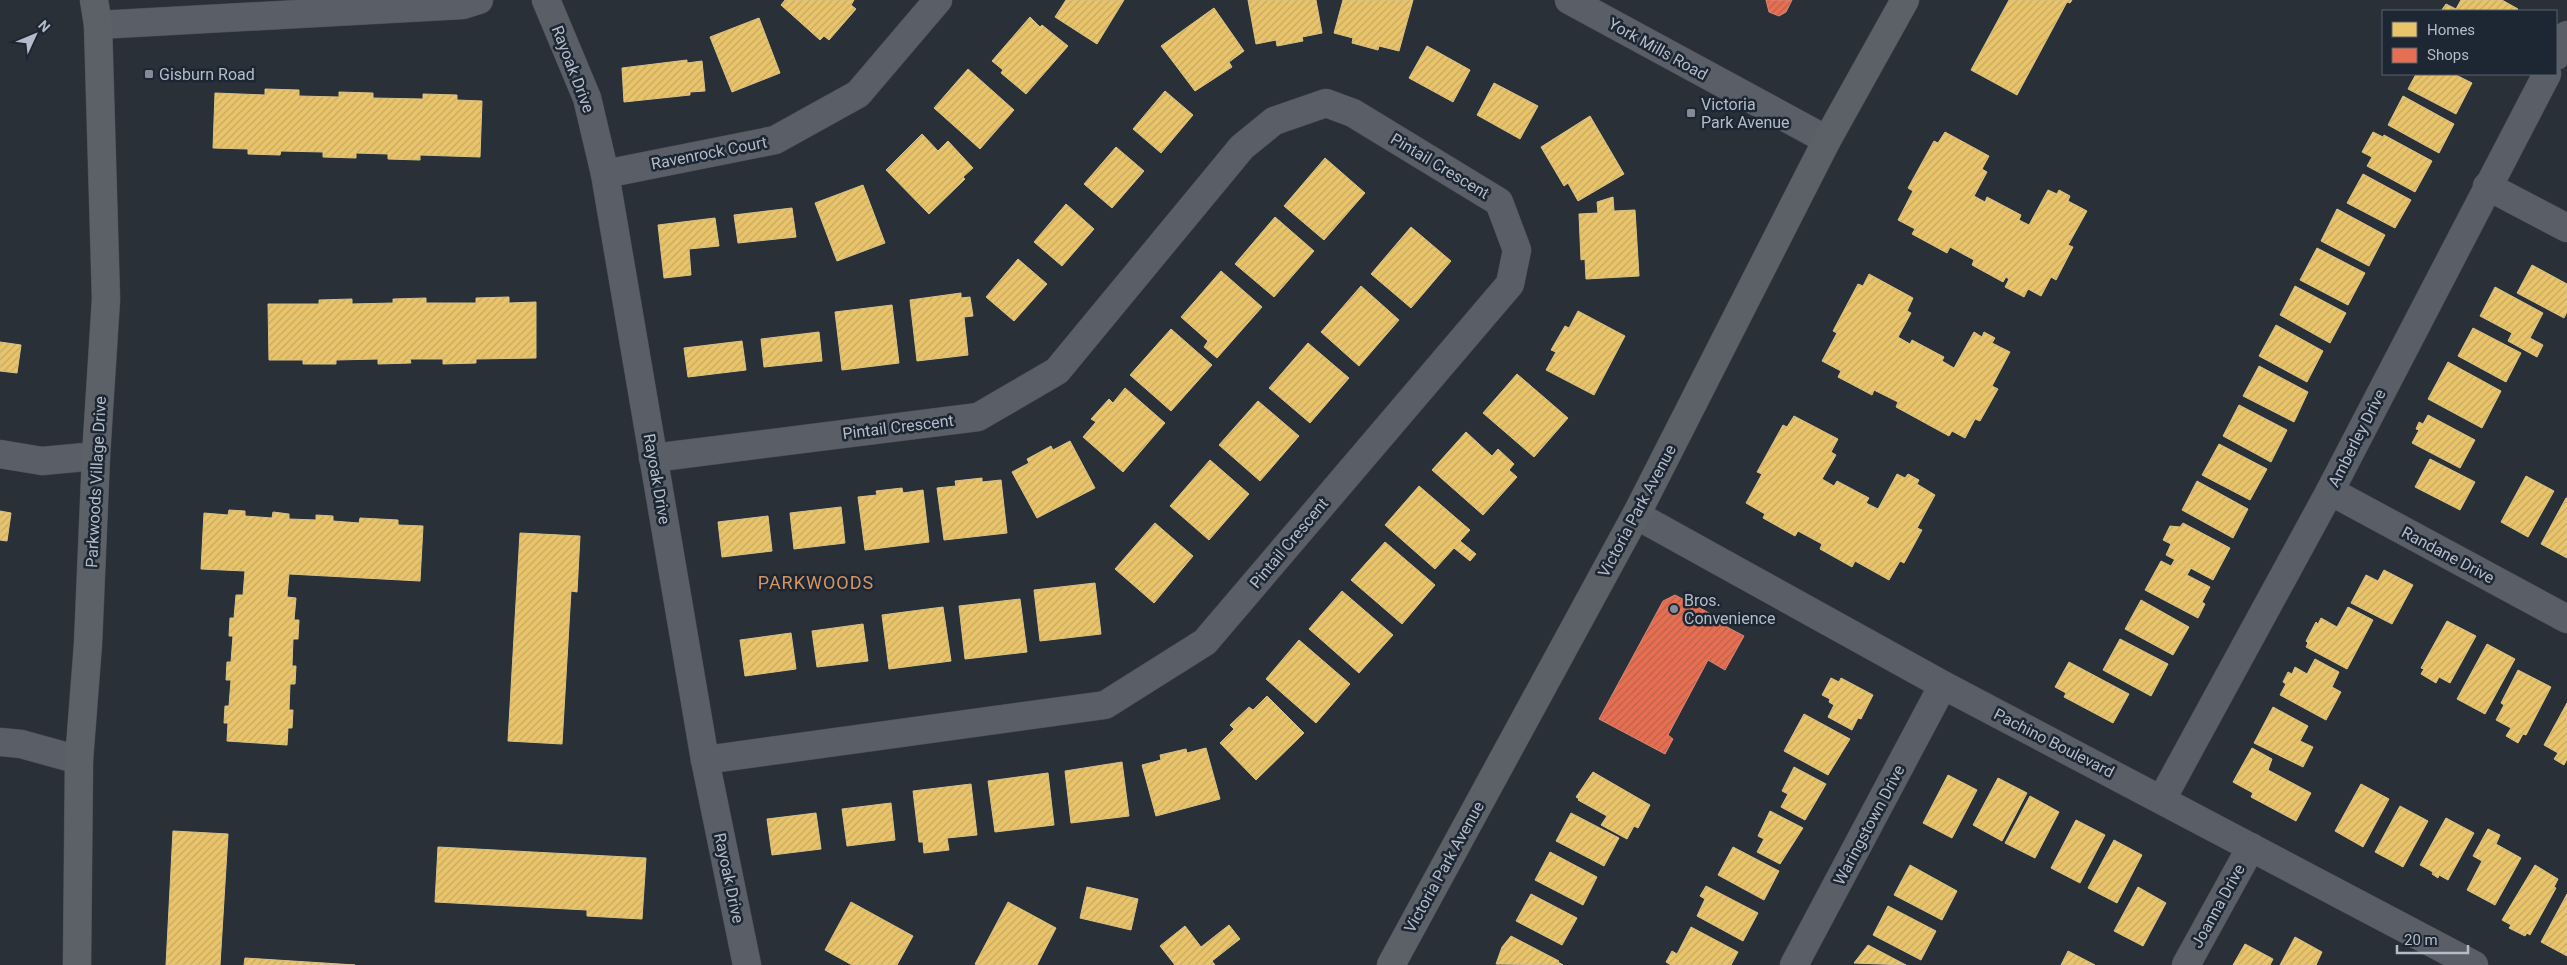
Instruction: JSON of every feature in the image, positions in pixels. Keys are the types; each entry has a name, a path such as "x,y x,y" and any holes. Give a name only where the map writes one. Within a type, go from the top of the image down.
{"main road":[{"name":"Victoria Park Avenue","path":"1391,965 1636,516 1827,140 1905,0"},
{"name":"Parkwoods Village Drive","path":"78,965 79,760 88,644 96,456 106,299 96,13"}],"street":[{"path":"96,13 463,4 479,0"},
{"name":"Rayoak Drive","path":"546,0 587,98 605,174 705,760 747,965"},
{"name":"Ravenrock Court","path":"605,174 775,140 858,94 938,0"},
{"name":"York Mills Road","path":"1569,0 1827,140"},
{"path":"2557,54 2567,35"},
{"name":"Amberley Drive","path":"2162,799 2330,491 2546,75"},
{"name":"Pintail Crescent","path":"653,458 978,417 1057,371 1242,147 1274,121 1326,103 1353,113 1499,202 1517,250 1510,284 1205,642 1105,705 705,760"},
{"path":"2488,186 2567,228"},
{"path":"0,454 42,461 96,456"},
{"name":"Randane Drive","path":"2330,491 2567,619"},
{"name":"Pachino Boulevard","path":"1636,516 1943,686 2162,799 2474,965"},
{"name":"Waringstown Drive","path":"1794,965 1943,686"},
{"path":"0,742 21,744 79,760"},
{"name":"Joanna Drive","path":"2186,965 2250,847"}],"building: Homes":[{"path":"785,0 854,0 851,5 856,9 829,40 824,36 820,40 781,5"},
{"path":"1066,0 1124,0 1097,44 1055,17"},
{"path":"1248,0 1316,0 1322,33 1302,37 1303,41 1277,46 1276,40 1256,44"},
{"path":"1343,0 1413,0 1399,51 1379,46 1378,50 1352,43 1353,38 1334,33"},
{"path":"2009,0 2072,0 2070,3 2067,2 2017,95 1971,70"},
{"path":"2461,0 2502,0 2518,9 2442,10 2446,4 2456,9"},
{"path":"1214,8 1244,51 1229,62 1232,67 1195,91 1161,46"},
{"path":"1030,17 1040,27 1042,25 1068,46 1026,94 1001,73 1003,70 992,61"},
{"path":"759,18 780,73 732,92 710,37"},
{"path":"1427,46 1470,70 1453,102 1409,78"},
{"path":"687,60 687,63 702,61 705,91 690,92 690,95 624,102 622,68"},
{"path":"968,69 1014,110 980,149 934,108"},
{"path":"2415,75 2456,75 2472,83 2456,114 2408,89"},
{"path":"1494,83 1538,106 1520,139 1477,115"},
{"path":"265,89 299,90 299,96 339,97 339,92 373,93 373,98 423,99 423,94 457,95 457,100 482,101 480,157 420,155 420,160 388,159 388,154 356,153 356,158 323,157 323,152 281,151 280,155 248,154 248,149 213,148 215,93 265,95"},
{"path":"1165,91 1193,115 1161,153 1133,129"},
{"path":"2403,96 2454,124 2439,153 2388,125"},
{"path":"1590,116 1624,174 1578,201 1568,183 1564,186 1541,147"},
{"path":"1945,132 1989,156 1982,169 1987,172 1974,196 1985,202 1987,197 2021,215 2019,220 2029,225 2048,190 2057,194 2059,190 2070,196 2068,201 2087,211 2068,245 2073,247 2056,280 2051,277 2041,296 2028,289 2024,297 2005,287 2009,279 2006,277 2003,282 1972,265 1974,260 1950,247 1947,253 1912,234 1915,229 1898,220 1913,191 1908,188 1934,141 1938,143"},
{"path":"2373,132 2383,137 2384,135 2432,161 2415,192 2367,166 2372,157 2362,152"},
{"path":"922,134 938,151 948,141 973,168 963,177 965,179 929,214 886,170"},
{"path":"1116,147 1144,171 1112,208 1084,184"},
{"path":"1325,158 1365,193 1324,240 1284,206"},
{"path":"2363,174 2411,200 2395,228 2347,203"},
{"path":"863,185 885,243 837,261 815,203"},
{"path":"1613,197 1614,211 1635,210 1639,276 1586,279 1585,259 1581,260 1579,214 1598,213 1597,202"},
{"path":"1066,204 1094,229 1062,266 1034,242"},
{"path":"792,208 796,237 738,243 734,215"},
{"path":"2337,209 2385,235 2369,266 2321,241"},
{"path":"1275,217 1314,251 1274,297 1235,264"},
{"path":"715,218 719,246 689,249 691,275 664,278 658,225"},
{"path":"1411,227 1451,261 1411,308 1371,274"},
{"path":"2317,248 2365,273 2348,305 2300,280"},
{"path":"1018,259 1047,284 1014,321 986,297"},
{"path":"2532,265 2567,284 2567,312 2564,318 2517,293"},
{"path":"1221,271 1262,307 1217,358 1204,347 1208,341 1181,317"},
{"path":"1869,274 1913,298 1907,311 1911,313 1898,337 1910,344 1912,340 1944,357 1942,361 1954,368 1974,332 1982,337 1984,332 1995,338 1992,343 2010,352 1992,386 1998,389 1980,421 1975,419 1965,438 1952,431 1949,436 1896,407 1898,402 1874,390 1872,395 1838,377 1841,371 1822,361 1837,333 1833,331 1858,284 1863,286"},
{"path":"1361,286 1399,320 1359,366 1321,332"},
{"path":"2295,286 2346,313 2330,343 2280,315"},
{"path":"2495,287 2543,313 2530,338 2543,345 2537,357 2508,341 2512,333 2480,316"},
{"path":"961,293 961,298 970,297 973,316 964,317 968,355 917,361 910,300"},
{"path":"509,297 509,303 536,302 536,358 476,359 476,363 443,364 443,359 410,359 411,363 378,364 378,359 336,360 336,364 303,364 303,360 269,360 268,304 319,304 319,300 352,299 352,304 393,303 393,299 426,298 426,303 476,303 476,298"},
{"path":"892,305 899,363 842,370 835,312"},
{"path":"1578,311 1625,336 1594,395 1546,370 1556,352 1551,350 1565,326 1569,328"},
{"path":"2276,325 2323,351 2307,382 2259,356"},
{"path":"2473,328 2521,353 2506,382 2458,356"},
{"path":"1171,329 1212,365 1171,411 1130,375"},
{"path":"819,332 822,361 764,367 761,339"},
{"path":"742,341 746,370 688,377 684,348"},
{"path":"0,342 21,345 17,373 0,371"},
{"path":"1308,343 1349,378 1310,423 1269,388"},
{"path":"2448,362 2501,391 2482,428 2428,399"},
{"path":"2259,366 2308,392 2294,422 2243,396"},
{"path":"1517,374 1568,418 1534,457 1483,413"},
{"path":"1125,388 1165,423 1123,472 1083,437 1096,422 1091,419 1109,399 1113,403"},
{"path":"1258,401 1299,436 1260,481 1219,445"},
{"path":"2239,405 2287,430 2271,462 2223,436"},
{"path":"2428,415 2475,440 2460,468 2412,443 2419,430 2416,429 2419,422 2423,424"},
{"path":"1794,416 1838,439 1831,452 1836,455 1822,479 1834,486 1837,481 1869,498 1866,503 1878,509 1897,474 1905,478 1908,474 1919,480 1917,484 1935,495 1917,528 1922,530 1904,563 1900,561 1889,580 1855,561 1852,567 1820,549 1822,544 1798,531 1795,536 1763,518 1765,514 1746,503 1762,474 1757,472 1783,425 1787,427"},
{"path":"1466,432 1492,456 1498,449 1514,464 1509,470 1517,477 1483,515 1432,470"},
{"path":"1070,441 1095,488 1037,518 1012,472 1029,463 1027,459 1051,446 1053,450"},
{"path":"2219,444 2267,469 2250,500 2202,475"},
{"path":"2430,459 2475,482 2460,510 2415,487"},
{"path":"1210,460 1249,494 1209,540 1170,506"},
{"path":"2526,476 2554,491 2528,537 2501,522"},
{"path":"982,478 982,482 1001,480 1007,533 944,540 937,488 956,486 955,481"},
{"path":"2197,481 2248,509 2233,538 2182,510"},
{"path":"1419,486 1470,530 1460,541 1476,554 1470,561 1454,548 1435,569 1385,525"},
{"path":"902,488 903,493 923,490 929,542 865,550 858,497 877,495 876,491"},
{"path":"2567,498 2567,558 2541,544"},
{"path":"841,507 845,543 794,549 790,513"},
{"path":"229,510 245,511 245,516 272,518 273,512 289,514 289,519 316,520 316,515 333,516 333,521 359,523 360,518 398,520 398,525 423,526 420,581 289,574 287,597 296,598 294,620 299,620 298,639 293,639 292,666 296,666 295,684 290,684 289,710 293,710 292,728 288,728 287,745 227,741 228,723 224,723 225,706 229,706 231,680 226,680 227,662 231,662 233,636 229,636 230,618 234,618 236,595 243,595 245,571 201,569 204,513 228,515"},
{"path":"0,511 11,513 7,541 0,540"},
{"path":"768,516 772,551 722,557 718,522"},
{"path":"1155,523 1193,556 1154,603 1115,569"},
{"path":"2183,523 2230,548 2213,580 2166,555 2171,544 2163,540 2170,526 2180,527"},
{"path":"520,533 580,536 577,592 571,591 562,744 508,741"},
{"path":"1385,542 1435,585 1402,624 1351,580"},
{"path":"2175,559 2191,568 2187,575 2210,587 2202,602 2205,604 2198,618 2145,590 2161,561 2171,566"},
{"path":"2384,570 2413,585 2392,624 2351,603 2366,575 2378,581"},
{"path":"1095,583 1101,634 1040,641 1034,590"},
{"path":"1342,591 1393,635 1359,673 1309,629"},
{"path":"1020,599 1027,652 965,659 959,606"},
{"path":"2141,600 2189,627 2173,655 2125,629"},
{"path":"943,607 951,661 889,669 882,615"},
{"path":"2348,607 2373,620 2347,669 2306,647 2308,643 2306,641 2316,622 2318,624 2321,618 2337,627"},
{"path":"2447,621 2476,636 2450,683 2439,677 2436,683 2421,674 2424,669 2421,668"},
{"path":"863,624 868,661 817,667 812,631"},
{"path":"791,633 796,669 745,676 740,640"},
{"path":"2120,639 2168,664 2151,696 2103,670"},
{"path":"1299,640 1350,684 1316,723 1266,679"},
{"path":"2487,644 2515,659 2485,714 2457,699"},
{"path":"2315,659 2339,672 2332,687 2341,692 2326,720 2280,695 2286,684 2283,682 2288,672 2292,674 2295,667 2307,674"},
{"path":"2069,662 2129,694 2113,723 2064,697 2066,693 2055,687"},
{"path":"2518,670 2551,687 2526,735 2523,734 2518,743 2506,736 2511,728 2496,720 2504,705 2501,703"},
{"path":"1831,678 1839,682 1841,678 1873,695 1861,719 1858,718 1852,730 1828,717 1834,705 1829,702 1830,699 1822,695"},
{"path":"1267,696 1304,733 1256,780 1220,743 1234,729 1230,725 1249,707 1253,710"},
{"path":"2567,703 2567,759 2564,765 2554,759 2558,753 2544,745"},
{"path":"2273,707 2308,726 2300,741 2313,747 2303,767 2254,743"},
{"path":"1804,714 1850,739 1828,775 1784,751"},
{"path":"1206,748 1220,799 1156,816 1142,765 1161,760 1160,755 1186,749 1187,753"},
{"path":"2252,748 2272,759 2268,770 2311,793 2296,821 2251,797 2253,793 2233,782"},
{"path":"1122,762 1129,816 1071,823 1065,771"},
{"path":"1794,767 1826,784 1805,820 1781,807 1788,794 1782,791"},
{"path":"1593,772 1650,805 1638,828 1634,826 1627,839 1601,825 1607,816 1578,800 1576,797"},
{"path":"1048,773 1054,825 995,832 988,781"},
{"path":"1948,775 1977,790 1952,838 1923,823"},
{"path":"1998,778 2027,793 2002,841 1973,825"},
{"path":"971,784 977,835 947,838 949,850 924,853 923,842 919,842 913,791"},
{"path":"2361,784 2389,799 2363,847 2335,831"},
{"path":"2030,796 2059,812 2035,858 2005,843"},
{"path":"891,803 895,840 847,846 842,809"},
{"path":"2400,806 2428,821 2403,867 2375,852"},
{"path":"1770,811 1803,828 1780,864 1757,852 1764,839 1758,836"},
{"path":"816,813 821,849 772,855 767,819"},
{"path":"1571,813 1619,838 1604,866 1556,841"},
{"path":"2446,818 2474,833 2448,880 2439,875 2438,878 2432,874 2433,872 2420,865"},
{"path":"2076,820 2105,835 2080,883 2051,868"},
{"path":"2488,829 2500,835 2496,844 2521,858 2495,905 2467,890 2482,861 2473,856"},
{"path":"173,831 228,834 220,965 166,965"},
{"path":"2114,840 2142,855 2117,903 2088,888"},
{"path":"438,847 646,858 642,919 587,916 587,910 435,902"},
{"path":"1733,847 1779,871 1764,900 1718,875"},
{"path":"1550,852 1597,877 1583,905 1535,880"},
{"path":"1910,865 1957,891 1942,920 1894,895"},
{"path":"2535,865 2558,879 2554,887 2556,888 2530,935 2527,933 2525,936 2509,928 2511,925 2502,920"},
{"path":"1706,886 1758,913 1743,941 1697,916 1705,899 1700,896"},
{"path":"1087,887 1138,899 1131,930 1080,918"},
{"path":"2138,887 2166,903 2143,946 2114,931"},
{"path":"1531,894 1577,918 1562,945 1516,921"},
{"path":"2567,894 2567,956 2541,942"},
{"path":"851,902 913,936 897,965 852,965 825,950"},
{"path":"1008,902 1056,928 1037,965 975,964"},
{"path":"1888,906 1936,931 1921,960 1873,935"},
{"path":"1229,925 1240,939 1212,961 1215,965 1175,965 1160,946 1185,926 1201,947"},
{"path":"1691,927 1738,952 1731,965 1671,965 1666,962 1672,951 1677,954"},
{"path":"1511,936 1559,961 1563,965 1496,964 1502,947"},
{"path":"2295,937 2322,952 2316,965 2280,965"},
{"path":"2245,944 2273,959 2270,965 2233,965"},
{"path":"1868,945 1906,965 1854,963"},
{"path":"2068,951 2095,965 2061,965"},
{"path":"245,958 355,965 244,965"}],"building: Shops":[{"path":"1766,0 1792,0 1786,12 1779,16 1769,12"},
{"path":"1675,595 1726,622 1725,626 1744,636 1725,670 1708,660 1668,735 1673,739 1665,754 1599,719 1663,601"}],"place":[{"name":"Gisburn Road","path":"149,74"},
{"name":"Victoria Park Avenue","path":"1691,113"},
{"name":"Bros. Convenience","path":"1674,609"}],"district":[{"name":"PARKWOODS","path":"816,582"}]}
